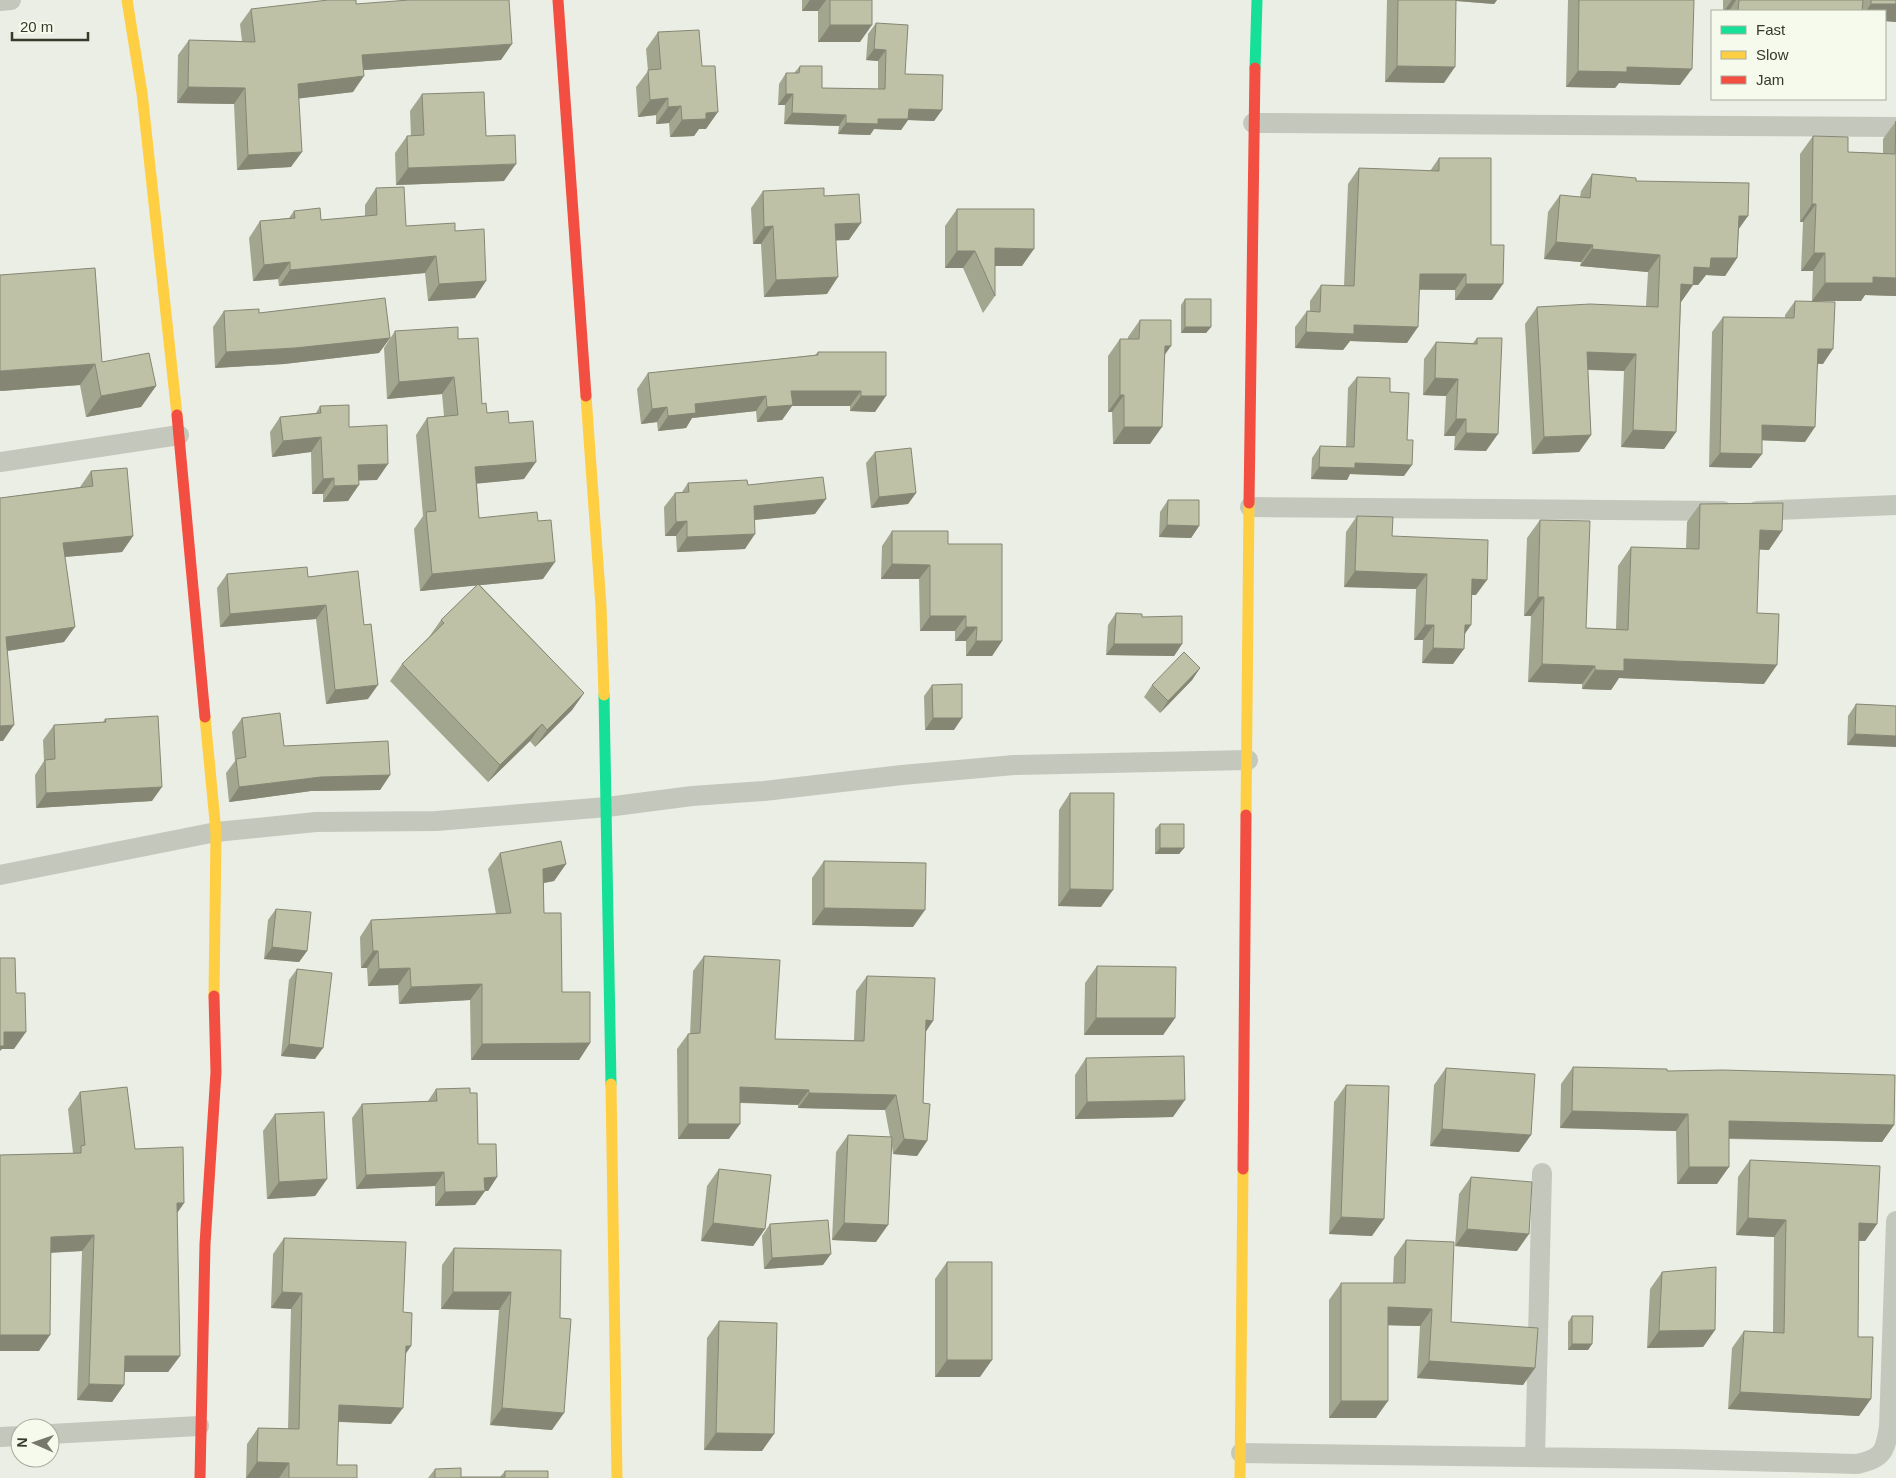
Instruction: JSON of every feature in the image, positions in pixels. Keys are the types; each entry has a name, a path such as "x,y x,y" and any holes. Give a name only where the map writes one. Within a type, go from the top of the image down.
{"street":[{"path":"0,1 10,0"},
{"path":"127,0 142,93 179,435 216,832 214,972 216,1072 205,1244 200,1478"},
{"path":"558,0 601,606 607,807 617,1478"},
{"path":"1240,1478 1253,123 1257,0"},
{"path":"1253,123 1896,127"},
{"path":"0,462 179,435"},
{"path":"1250,508 1752,511 1896,505"},
{"path":"0,875 216,832 316,822 436,821 607,807 692,796 764,791 902,774 1014,765 1248,760"},
{"path":"1535,1457 1542,1173"},
{"path":"1241,1453 1857,1464 1874,1460 1885,1449 1889,1427 1896,1220"},
{"path":"60,1433 200,1426"}],"building":[{"path":"328,0 356,0 356,4 409,0 509,0 512,44 362,55 364,76 298,84 302,152 248,155 245,88 188,87 189,40 255,42 251,9"},
{"path":"830,0 872,0 872,25 830,25"},
{"path":"1398,0 1456,0 1455,67 1397,66"},
{"path":"1579,0 1694,0 1692,69 1627,67 1627,72 1578,71"},
{"path":"1739,0 1863,0 1862,10 1738,10"},
{"path":"1871,0 1896,0 1896,4 1871,4"},
{"path":"876,23 908,25 905,74 943,75 942,110 909,109 908,119 878,119 878,124 846,123 846,115 792,113 793,94 786,94 786,73 799,73 800,66 822,66 822,88 885,89 886,50 874,49"},
{"path":"699,30 702,66 715,66 718,112 706,113 706,119 682,120 681,106 668,107 668,98 650,100 648,70 661,69 658,32"},
{"path":"484,92 486,136 515,135 516,164 408,168 407,136 424,135 422,94"},
{"path":"1896,121 1896,278 1873,277 1873,283 1825,283 1825,253 1814,253 1816,204 1812,204 1813,136 1848,137 1848,152 1895,154"},
{"path":"1439,158 1491,158 1491,245 1504,245 1503,284 1466,284 1466,274 1420,274 1418,327 1354,325 1354,334 1306,332 1307,311 1320,312 1321,285 1354,286 1359,168 1439,171"},
{"path":"1592,174 1636,178 1636,181 1749,183 1748,216 1739,216 1737,258 1711,258 1710,268 1694,267 1693,285 1681,284 1676,432 1633,430 1636,354 1587,352 1591,435 1544,437 1537,307 1590,304 1658,307 1660,255 1592,249 1593,245 1556,242 1560,195 1590,198"},
{"path":"404,187 406,226 455,223 455,231 484,229 486,281 439,284 436,256 290,270 290,262 264,265 260,221 295,218 294,211 320,208 321,220 377,215 376,188"},
{"path":"824,188 824,196 859,194 861,223 835,224 838,277 776,280 773,226 764,227 763,191"},
{"path":"957,209 1034,209 1034,249 995,248 995,296 975,251 957,251"},
{"path":"95,268 102,362 149,353 156,386 101,396 95,364 0,371 0,275"},
{"path":"385,298 390,338 295,348 226,352 224,311 259,309 259,313"},
{"path":"1185,299 1211,299 1211,327 1185,327"},
{"path":"1795,301 1835,302 1833,349 1818,349 1815,427 1762,425 1762,454 1720,453 1723,317 1794,318"},
{"path":"1140,320 1171,320 1171,346 1165,346 1162,427 1124,427 1124,395 1120,395 1120,339 1139,339"},
{"path":"458,327 458,339 478,338 482,404 486,403 487,413 508,411 509,423 533,421 536,462 475,467 479,518 537,512 538,521 551,520 555,562 432,574 426,512 436,511 427,418 458,415 454,377 399,382 395,331"},
{"path":"1477,338 1502,338 1498,434 1466,433 1466,419 1456,419 1458,379 1435,378 1436,342 1477,344"},
{"path":"818,352 886,352 886,396 861,396 861,391 791,391 793,405 767,407 766,396 695,404 696,413 668,416 667,407 652,409 648,373 818,355"},
{"path":"1357,377 1390,378 1390,392 1409,393 1407,440 1413,440 1412,465 1355,463 1355,468 1319,467 1320,446 1354,447"},
{"path":"349,405 349,427 387,425 388,464 358,465 359,485 334,486 334,478 323,479 321,437 283,441 280,417 321,413 320,406"},
{"path":"911,448 916,493 879,497 875,452"},
{"path":"127,468 133,536 63,543 75,627 6,637 14,725 0,726 0,498 93,486 91,471"},
{"path":"823,477 826,499 754,506 755,534 687,537 687,521 676,522 675,493 689,492 688,483 747,480 748,485"},
{"path":"1168,500 1199,500 1199,526 1167,525"},
{"path":"1783,503 1782,531 1760,530 1757,613 1779,614 1777,665 1624,659 1624,671 1595,670 1595,666 1542,664 1544,597 1538,597 1540,520 1590,521 1586,628 1628,630 1631,547 1699,549 1700,504"},
{"path":"1357,516 1393,517 1392,536 1488,540 1487,580 1472,579 1471,625 1465,625 1464,649 1433,648 1434,625 1425,625 1427,574 1355,571"},
{"path":"892,531 948,531 948,544 1002,544 1002,641 976,641 977,627 966,627 966,616 930,616 930,565 892,564"},
{"path":"307,567 308,577 358,571 364,625 371,624 378,685 335,690 326,605 230,614 227,574"},
{"path":"478,584 584,693 547,730 542,724 500,765 402,664 444,623 441,620"},
{"path":"1116,613 1142,614 1142,617 1182,616 1182,644 1114,644"},
{"path":"1184,652 1200,668 1168,701 1152,685"},
{"path":"962,684 962,718 933,718 932,685"},
{"path":"1856,704 1896,706 1896,736 1855,734"},
{"path":"280,713 284,746 388,741 390,775 321,777 239,787 236,759 246,757 242,718"},
{"path":"158,716 162,787 46,793 45,760 55,759 54,725 106,722 105,719"},
{"path":"1070,793 1114,793 1113,890 1070,889"},
{"path":"1160,824 1184,824 1184,848 1160,848"},
{"path":"561,841 566,864 543,869 544,913 561,913 562,992 590,992 590,1043 482,1044 482,984 411,987 410,968 379,969 378,951 373,951 371,920 511,913 500,853"},
{"path":"824,861 926,863 925,910 824,908"},
{"path":"276,909 311,912 307,951 272,947"},
{"path":"704,956 780,960 775,1039 864,1041 867,976 935,978 933,1021 926,1020 923,1103 930,1104 927,1141 904,1139 896,1095 809,1093 809,1090 740,1087 740,1124 688,1124 688,1034 700,1033"},
{"path":"0,958 15,958 16,993 25,993 26,1032 4,1032 4,1046 0,1046"},
{"path":"1097,966 1176,967 1175,1018 1096,1018"},
{"path":"297,969 332,973 323,1048 289,1044"},
{"path":"1184,1056 1185,1100 1087,1102 1086,1058"},
{"path":"1573,1067 1667,1069 1667,1071 1723,1070 1895,1075 1894,1125 1729,1121 1729,1167 1689,1167 1688,1114 1572,1111"},
{"path":"1446,1068 1535,1074 1531,1135 1442,1129"},
{"path":"1346,1085 1389,1086 1384,1219 1341,1217"},
{"path":"127,1087 135,1149 183,1147 184,1203 177,1203 180,1356 125,1356 124,1385 89,1384 94,1235 51,1237 50,1335 0,1335 0,1155 81,1153 81,1146 85,1145 80,1092"},
{"path":"470,1088 470,1093 477,1093 478,1144 496,1144 497,1177 484,1178 485,1191 445,1192 444,1172 366,1175 362,1104 437,1101 436,1089"},
{"path":"324,1112 327,1179 279,1182 275,1114"},
{"path":"848,1135 892,1137 888,1225 844,1223"},
{"path":"1750,1160 1880,1166 1877,1224 1859,1223 1858,1337 1873,1337 1871,1399 1740,1392 1744,1331 1784,1333 1786,1220 1748,1218"},
{"path":"719,1169 771,1175 765,1229 713,1223"},
{"path":"1471,1177 1532,1182 1529,1234 1467,1229"},
{"path":"828,1220 831,1254 772,1258 770,1224"},
{"path":"284,1238 406,1242 403,1312 412,1313 411,1346 406,1346 403,1408 339,1405 337,1465 357,1465 357,1478 289,1478 289,1463 257,1462 258,1428 299,1429 302,1293 282,1292"},
{"path":"1406,1240 1454,1242 1451,1322 1538,1328 1535,1368 1429,1361 1432,1309 1388,1307 1388,1401 1341,1401 1341,1283 1405,1283"},
{"path":"454,1248 561,1250 560,1318 571,1319 564,1413 502,1408 511,1292 453,1292"},
{"path":"947,1262 992,1262 992,1360 947,1360"},
{"path":"1716,1267 1715,1330 1659,1331 1662,1272"},
{"path":"1572,1316 1593,1316 1592,1344 1572,1344"},
{"path":"719,1321 777,1323 774,1434 716,1433"},
{"path":"461,1468 461,1477 505,1477 505,1471 548,1471 548,1478 435,1478 435,1469"}],"traffic: fast":[{"path":"1255,68 1257,0"},
{"path":"604,695 611,1084"}],"traffic: slow":[{"path":"127,0 142,93 177,415"},
{"path":"586,396 601,606 604,695"},
{"path":"1246,815 1249,503"},
{"path":"205,717 216,832 214,996"},
{"path":"611,1084 617,1478"},
{"path":"1240,1478 1243,1169"}],"traffic: jam":[{"path":"558,0 586,396"},
{"path":"1249,503 1255,68"},
{"path":"177,415 205,717"},
{"path":"1243,1169 1246,815"},
{"path":"200,1478 205,1244 216,1072 214,996"}]}
